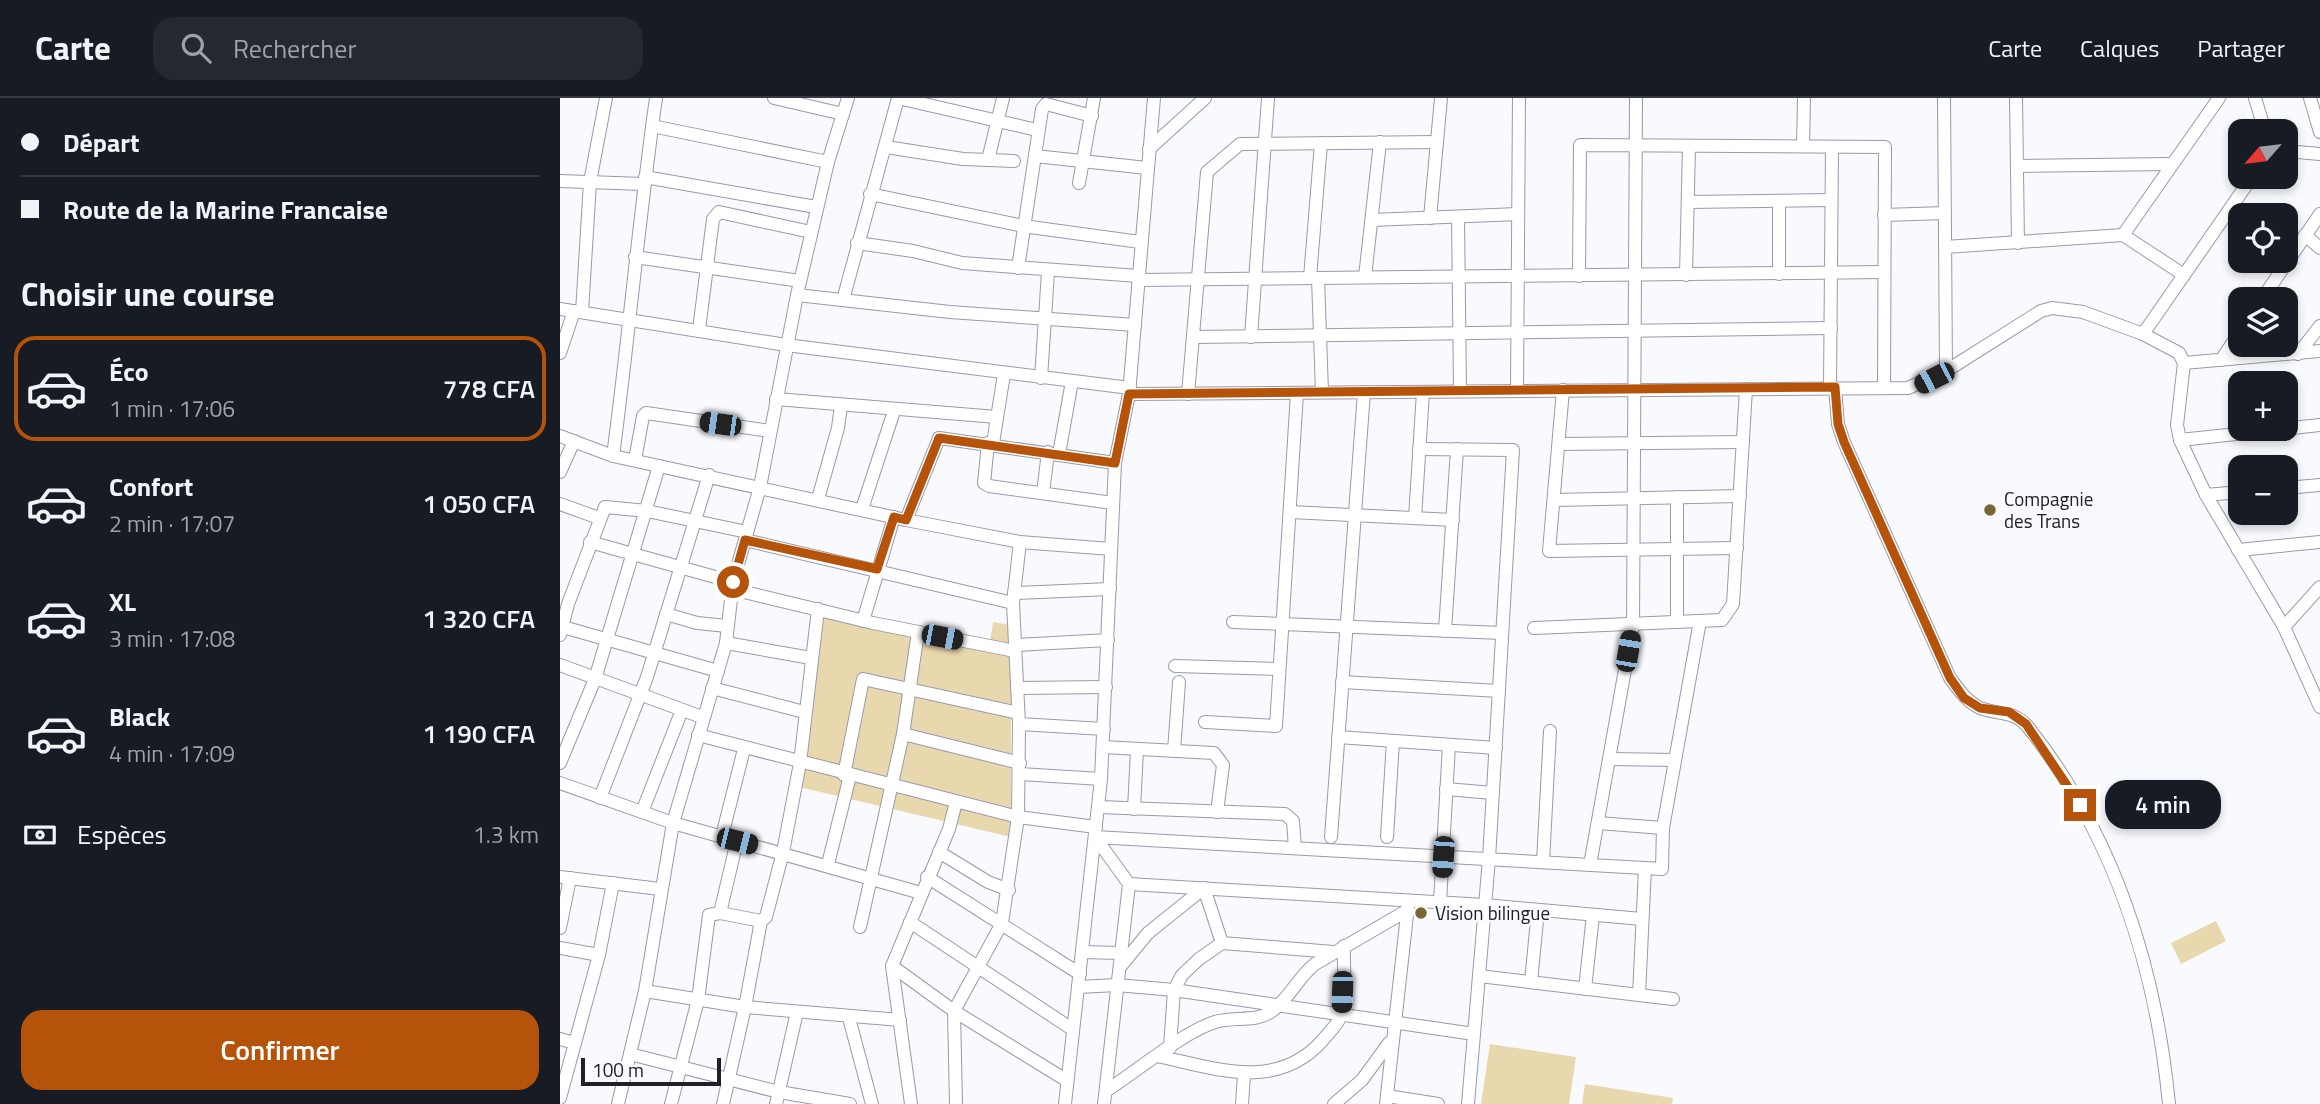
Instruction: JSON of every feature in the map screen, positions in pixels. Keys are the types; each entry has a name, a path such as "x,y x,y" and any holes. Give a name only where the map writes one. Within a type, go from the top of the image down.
{"street":[{"path":"560,353 572,311 590,182 606,98"},
{"path":"613,456 656,98"},
{"path":"774,98 843,114"},
{"path":"618,1104 645,990 673,823 702,717 726,643 732,585 760,487 786,345 816,207 848,98"},
{"path":"843,300 898,98 1037,130"},
{"path":"988,160 1003,98"},
{"path":"1079,183 1094,98"},
{"path":"1065,1104 1101,779 1115,463 1129,391 1154,98"},
{"path":"1149,149 1205,98"},
{"path":"1251,337 1268,98"},
{"path":"1430,218 1441,98"},
{"path":"1517,391 1519,98"},
{"path":"1590,865 1633,625 1636,98"},
{"path":"1803,146 1804,98"},
{"path":"1944,98 1946,371"},
{"path":"2017,98 2018,243"},
{"path":"2123,235 2219,98"},
{"path":"2255,98 2261,119"},
{"path":"2310,98 2320,132"},
{"path":"1018,268 1037,130 1046,104 1092,116"},
{"path":"652,126 828,162"},
{"path":"1365,277 1380,142"},
{"path":"1188,394 1207,173 1240,144 1437,142"},
{"path":"1321,143 1314,278 1322,393"},
{"path":"1579,276 1580,145 1885,147 1884,388"},
{"path":"1686,275 1689,146"},
{"path":"1832,146 1833,388 1838,424 1844,442 1950,678 1964,698 1980,708 2009,712 2026,724 2090,822 2112,868 2138,936 2157,1008 2169,1104"},
{"path":"886,147 963,159 1014,161"},
{"path":"2298,152 2320,154"},
{"path":"1035,156 1147,168"},
{"path":"2017,166 2171,164"},
{"path":"560,181 644,181 816,207"},
{"path":"2143,334 2244,189"},
{"path":"870,194 1023,226 1140,242"},
{"path":"1779,201 1779,274"},
{"path":"1688,202 1831,201"},
{"path":"699,330 713,219 719,212 811,232"},
{"path":"1884,215 1945,213"},
{"path":"1371,220 1518,214"},
{"path":"2270,287 2320,214"},
{"path":"1458,217 1460,391"},
{"path":"1945,247 2123,235 2184,275"},
{"path":"2305,235 2320,248"},
{"path":"857,243 906,250 962,263 1138,278 1884,272"},
{"path":"635,257 800,281"},
{"path":"1041,378 1048,272"},
{"path":"797,295 1135,325"},
{"path":"572,311 631,318 786,345 1072,381 1129,391 1188,394 1908,388 1946,371 2041,311 2052,308 2083,312 2143,334 2179,353 2184,363 2177,425 2180,440 2206,495 2284,627 2320,707"},
{"path":"2298,354 2320,327"},
{"path":"1193,337 1831,328"},
{"path":"2221,360 2228,350"},
{"path":"2298,354 2320,351"},
{"path":"2184,363 2260,357"},
{"path":"1004,374 984,483 1113,503"},
{"path":"1043,494 1072,381"},
{"path":"1534,628 1722,620 1733,604 1746,389"},
{"path":"1563,390 1549,551 1737,548"},
{"path":"1415,519 1423,391"},
{"path":"1331,837 1364,392"},
{"path":"1205,722 1276,726 1297,393"},
{"path":"776,399 894,411 997,417"},
{"path":"818,499 838,428 841,405"},
{"path":"862,509 894,411"},
{"path":"635,460 643,416 646,414 770,431"},
{"path":"2180,440 2320,425"},
{"path":"560,436 613,456 900,518 1020,542 1111,549"},
{"path":"863,621 877,569 936,440 945,438 990,443 1115,463"},
{"path":"560,472 574,441"},
{"path":"1559,444 1743,442"},
{"path":"1419,449 1513,450 1489,859 1468,1104"},
{"path":"1445,631 1457,449"},
{"path":"560,763 595,679 630,554 647,511 659,466"},
{"path":"600,798 654,655 709,475"},
{"path":"2298,487 2320,485"},
{"path":"2206,495 2228,493"},
{"path":"1553,500 1740,496"},
{"path":"1677,622 1678,497"},
{"path":"560,504 599,518"},
{"path":"718,670 606,640 561,631 590,542 599,518 607,506 647,511 696,522 877,569 1013,598 1110,589"},
{"path":"1290,512 1452,520"},
{"path":"590,542 818,609 918,632 1015,648 1108,640"},
{"path":"957,1104 954,1011 1002,923 1009,890 1020,768 1013,598 1020,542"},
{"path":"2238,550 2320,542"},
{"path":"2284,627 2320,587"},
{"path":"671,1104 698,1000 709,915 720,913 761,920 766,917 783,852 800,763 818,609"},
{"path":"666,614 697,623 727,626"},
{"path":"698,735 892,787 1017,817 1096,832 1295,848 1662,869 1663,828 1700,621"},
{"path":"1233,622 1502,633"},
{"path":"860,927 903,734 918,632"},
{"path":"726,643 811,658"},
{"path":"560,665 702,717"},
{"path":"1175,666 1278,669"},
{"path":"2309,685 2320,673"},
{"path":"828,864 847,776 863,679 910,687 1019,718 1104,729"},
{"path":"1174,751 1179,682"},
{"path":"1342,682 1499,691"},
{"path":"1017,688 1106,687"},
{"path":"712,688 804,712"},
{"path":"642,813 682,710"},
{"path":"1543,862 1550,731"},
{"path":"903,734 1020,768 1101,779"},
{"path":"1338,737 1496,748"},
{"path":"1387,837 1393,741"},
{"path":"1440,902 1449,745"},
{"path":"1103,747 1208,752 1220,758 1223,765 1217,812"},
{"path":"722,836 744,749"},
{"path":"1134,809 1137,750"},
{"path":"1609,759 1675,760"},
{"path":"560,783 673,823 828,864 921,893"},
{"path":"1447,789 1493,793"},
{"path":"911,1104 892,966 927,877 949,830 956,802"},
{"path":"1098,807 1285,814 1293,821 1295,848"},
{"path":"1598,823 1663,828"},
{"path":"1096,832 1129,884 1105,1098"},
{"path":"720,913 737,841"},
{"path":"939,852 988,882 1009,890"},
{"path":"1639,995 1645,868"},
{"path":"560,928 565,877 660,890"},
{"path":"927,877 1002,923 1079,981 1174,990 1474,1034"},
{"path":"571,1104 560,1100 599,955 613,883"},
{"path":"1129,884 1408,906 1440,902 1485,905 1642,919"},
{"path":"1204,888 1222,943"},
{"path":"1119,967 1148,933 1204,888"},
{"path":"1105,1098 1157,1056 1212,1023 1270,1013 1292,994 1307,970 1408,906"},
{"path":"1408,906 1387,1100 1438,1104"},
{"path":"1531,982 1538,910"},
{"path":"1585,989 1593,915"},
{"path":"723,1104 746,1007 761,920"},
{"path":"910,922 979,965 1072,1029"},
{"path":"1170,1048 1174,990 1191,967 1222,943 1338,949"},
{"path":"560,948 599,955"},
{"path":"1157,1056 1244,1075 1264,1074 1300,1060 1317,1046 1341,1015 1338,949"},
{"path":"1082,953 1121,953"},
{"path":"892,966 954,1011 1066,1080"},
{"path":"1479,976 1673,999"},
{"path":"645,990 746,1007 849,1018 900,1020"},
{"path":"778,1098 797,1012"},
{"path":"849,1018 872,1104"},
{"path":"1334,1104 1362,1080 1393,1037"},
{"path":"560,1039 575,1044"},
{"path":"629,1054 727,1079 778,1098 850,1104"},
{"path":"1242,1104 1244,1075"}],"shaded area":[{"path":"818,610 990,642 993,622 1011,625 1011,837 795,786"},
{"path":"2216,921 2226,941 2181,964 2171,943"},
{"path":"1490,1044 1576,1057 1569,1104 1481,1104"},
{"path":"1585,1084 1673,1098 1672,1104 1582,1104"}],"place":[{"name":"Compagnie des Trans","path":"1990,510"},
{"name":"Vision bilingue","path":"1421,913"}],"route":[{"path":"733,582 745,540 877,569 894,517 906,520 939,438 963,439 1115,463 1129,394 1835,387 1838,424 1844,442 1950,678 1964,698 1980,708 2009,712 2026,724 2080,805"}]}
